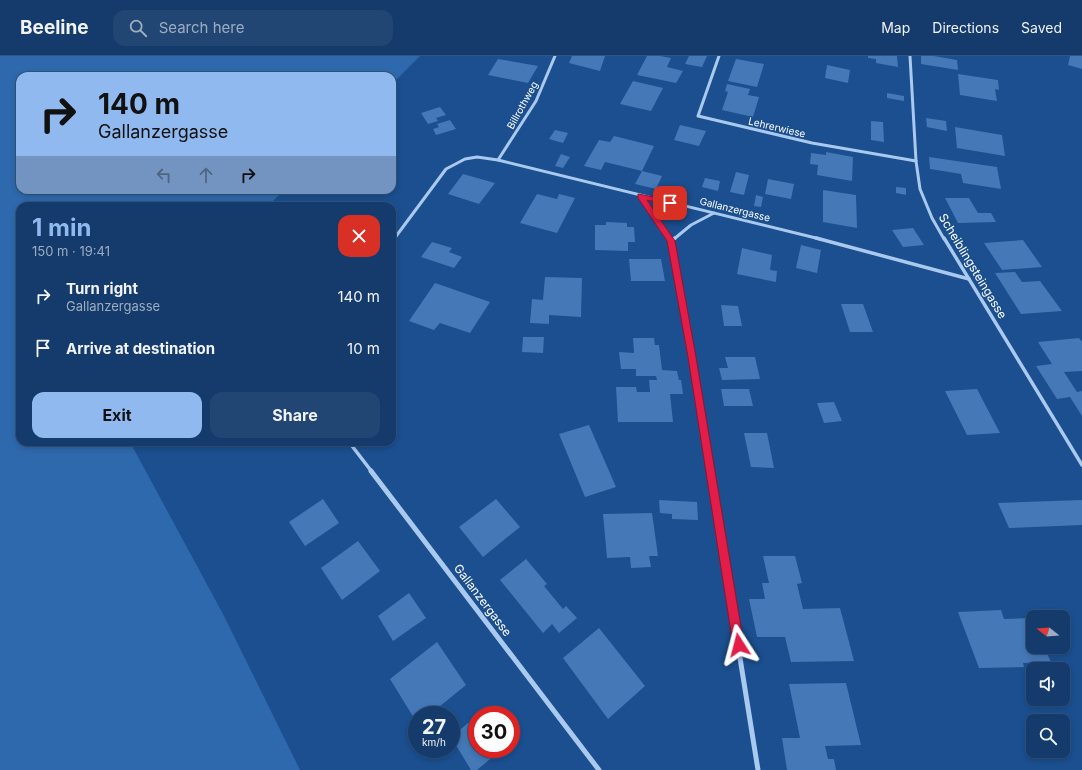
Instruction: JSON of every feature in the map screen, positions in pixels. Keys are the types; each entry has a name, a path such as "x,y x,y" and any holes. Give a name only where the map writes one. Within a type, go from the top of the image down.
{"street":[{"name":"Billrothweg","path":"498,160 536,101 555,56"},
{"name":"Lehrerwiese","path":"720,56 698,116 812,143 916,160"},
{"name":"Scheiblingsteingasse","path":"910,56 916,160 920,189 925,202 932,218 1082,465"},
{"name":"Gallanzergasse","path":"396,236 446,169 465,159 477,157 498,160 714,213 914,263 969,279"},
{"path":"640,196 671,241 692,357 758,770"},
{"path":"671,241 691,225 714,213"},
{"name":"Gallanzergasse","path":"352,446 600,770"}],"shaded area":[{"path":"0,56 420,56 396,80 396,72 16,72 16,194 280,194 272,202 16,202 16,446 132,446 223,614 300,770 0,770"}],"building":[{"path":"572,56 605,56 600,71 569,63"},
{"path":"647,56 671,58 667,67 683,71 676,83 637,75"},
{"path":"689,56 707,56 702,67 685,64"},
{"path":"868,56 897,56 898,67 876,63 876,59 868,58"},
{"path":"921,56 934,56 957,60 958,70 921,64"},
{"path":"1070,56 1082,56 1082,69 1068,65"},
{"path":"498,59 538,66 528,83 488,75"},
{"path":"736,59 764,64 757,87 728,81"},
{"path":"827,65 850,70 848,83 825,78"},
{"path":"958,74 998,80 999,90 995,89 997,101 960,95"},
{"path":"633,81 663,88 651,111 620,104"},
{"path":"727,84 750,89 748,95 759,97 753,117 722,110 728,92 725,91"},
{"path":"887,93 904,96 904,101 887,98"},
{"path":"440,107 446,115 436,118 438,121 428,124 421,113"},
{"path":"926,118 946,121 947,131 927,127"},
{"path":"450,120 456,129 436,135 433,129 439,127 437,124"},
{"path":"871,121 883,122 884,142 871,140"},
{"path":"680,125 706,131 699,146 674,140"},
{"path":"955,127 1002,135 1005,156 957,148"},
{"path":"555,130 568,133 563,143 549,139"},
{"path":"614,136 654,146 642,171 605,162 601,170 584,166 599,140 610,142"},
{"path":"826,152 853,157 852,181 817,175 818,165 810,164 811,153 826,155"},
{"path":"561,154 570,157 563,168 555,166"},
{"path":"929,157 997,167 1001,189 963,183 961,174 930,169"},
{"path":"642,171 662,176 656,189 635,184"},
{"path":"736,172 749,175 744,195 730,192"},
{"path":"463,174 495,183 479,204 448,194"},
{"path":"705,178 720,181 718,191 702,187"},
{"path":"768,179 794,184 791,199 765,194"},
{"path":"896,187 906,188 906,195 896,193"},
{"path":"823,190 856,195 857,228 823,222"},
{"path":"537,194 557,199 559,194 575,198 557,233 520,223"},
{"path":"756,195 763,197 761,207 754,206"},
{"path":"945,198 969,198 978,213 991,213 996,222 958,223"},
{"path":"606,222 627,223 627,227 634,227 635,242 628,242 628,251 595,250 595,225 606,225"},
{"path":"913,228 924,245 903,247 892,230"},
{"path":"1023,240 1042,267 1002,270 984,243"},
{"path":"432,242 452,248 449,252 462,257 454,268 421,257"},
{"path":"801,245 821,250 817,273 796,268"},
{"path":"742,248 772,255 770,270 777,271 776,282 737,274"},
{"path":"629,259 661,259 665,281 631,281"},
{"path":"1015,272 1022,282 1040,281 1062,311 1021,314 995,273"},
{"path":"545,277 582,278 581,317 549,315 549,324 530,323 532,299 543,300"},
{"path":"435,283 490,302 470,333 440,323 434,330 409,321"},
{"path":"841,304 863,304 873,332 850,332"},
{"path":"721,305 738,306 742,326 724,326"},
{"path":"523,337 544,337 543,353 522,352"},
{"path":"633,338 654,338 655,345 659,345 662,370 677,371 679,380 681,380 683,394 670,394 673,422 618,422 616,387 636,387 637,392 650,392 649,380 657,380 656,376 636,376 636,369 621,369 619,352 634,353"},
{"path":"1079,338 1082,342 1082,371 1064,372 1077,392 1082,391 1082,416 1070,397 1057,399 1036,366 1052,364 1038,342"},
{"path":"725,357 755,357 760,379 722,380 719,368 728,368"},
{"path":"721,389 749,389 753,406 724,406"},
{"path":"977,389 1000,433 967,435 945,391"},
{"path":"834,402 842,421 824,423 817,403"},
{"path":"589,425 616,487 585,497 559,434"},
{"path":"744,433 767,433 774,468 751,467"},
{"path":"323,499 339,523 305,546 289,522"},
{"path":"496,499 520,527 483,557 459,527"},
{"path":"659,500 697,502 698,520 672,519 672,514 660,513"},
{"path":"1082,500 1082,525 1009,528 998,503"},
{"path":"652,513 658,556 649,556 651,567 631,568 630,557 607,558 603,514"},
{"path":"358,541 380,571 342,600 321,568"},
{"path":"763,556 795,556 802,583 797,584 803,609 840,608 854,661 791,662 785,637 757,637 749,599 765,599 762,583 769,583"},
{"path":"526,559 547,584 544,586 563,609 566,606 577,618 559,633 552,624 543,633 500,580"},
{"path":"409,593 426,618 393,641 378,616"},
{"path":"1001,610 1004,619 1026,618 1026,654 1047,654 1051,662 1026,662 1023,663 1024,667 979,668 958,612"},
{"path":"599,628 645,686 608,719 563,658"},
{"path":"437,642 466,685 440,706 408,706 408,708 390,679"},
{"path":"846,683 861,745 825,746 828,759 834,759 836,770 787,770 782,738 800,738 789,684"},
{"path":"468,723 468,758 491,758 477,770 471,770 460,752 460,730"}],"route":[{"path":"670,203 640,196 671,241 692,357 739,645"}]}
